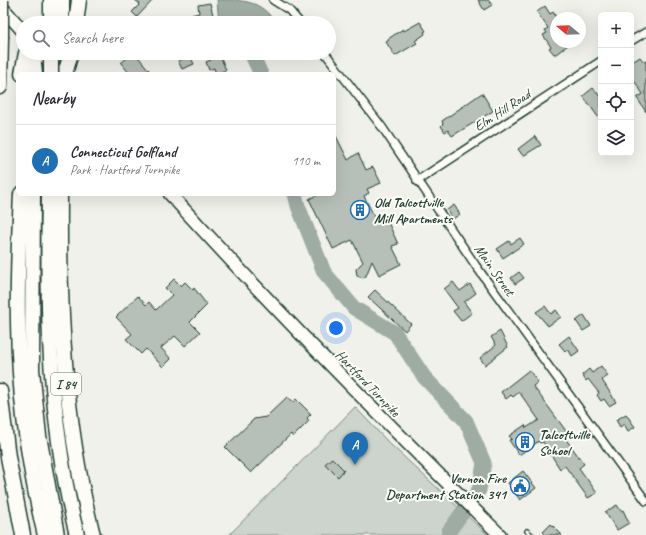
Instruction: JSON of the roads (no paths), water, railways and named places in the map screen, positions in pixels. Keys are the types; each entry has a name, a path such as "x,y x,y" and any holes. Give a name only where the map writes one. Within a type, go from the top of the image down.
{"highway":[{"path":"0,87 1,0"},
{"path":"51,16 52,0"},
{"path":"62,0 62,16"},
{"path":"77,16 79,0"},
{"path":"22,72 25,60"},
{"path":"33,60 34,72"},
{"path":"51,60 51,72"},
{"path":"61,72 62,60"},
{"path":"66,72 69,60"},
{"path":"20,196 18,321 20,373 29,449 45,535"},
{"path":"33,196 32,370 39,436 57,535"},
{"path":"49,196 47,291 51,384 65,482 76,535"},
{"name":"I 84","path":"60,196 60,300 66,384 75,452 93,535"},
{"path":"0,391 8,457 23,535"}],"main road":[{"path":"0,5 16,24"},
{"path":"48,60 59,72"},
{"name":"Hartford Turnpike","path":"172,196 353,390 500,535"}],"street":[{"path":"273,0 289,10 294,16"},
{"path":"634,39 646,32"},
{"name":"Main Street","path":"330,60 382,127 417,181 480,272 646,501"},
{"name":"Elm Hill Road","path":"417,181 598,63"}],"lane":[{"path":"527,531 532,535"}],"waterway":[{"path":"254,60 260,72"},
{"path":"296,196 324,272 354,308 395,333 424,377 466,421 484,463 479,490 449,531 448,535"}],"place":[{"name":"Old Talcottville Mill Apartments","path":"360,210"},
{"name":"Talcottville School","path":"525,442"},
{"name":"Connecticut Golfland","path":"355,465"},
{"name":"Vernon Fire Department Station 341","path":"520,486"}]}
